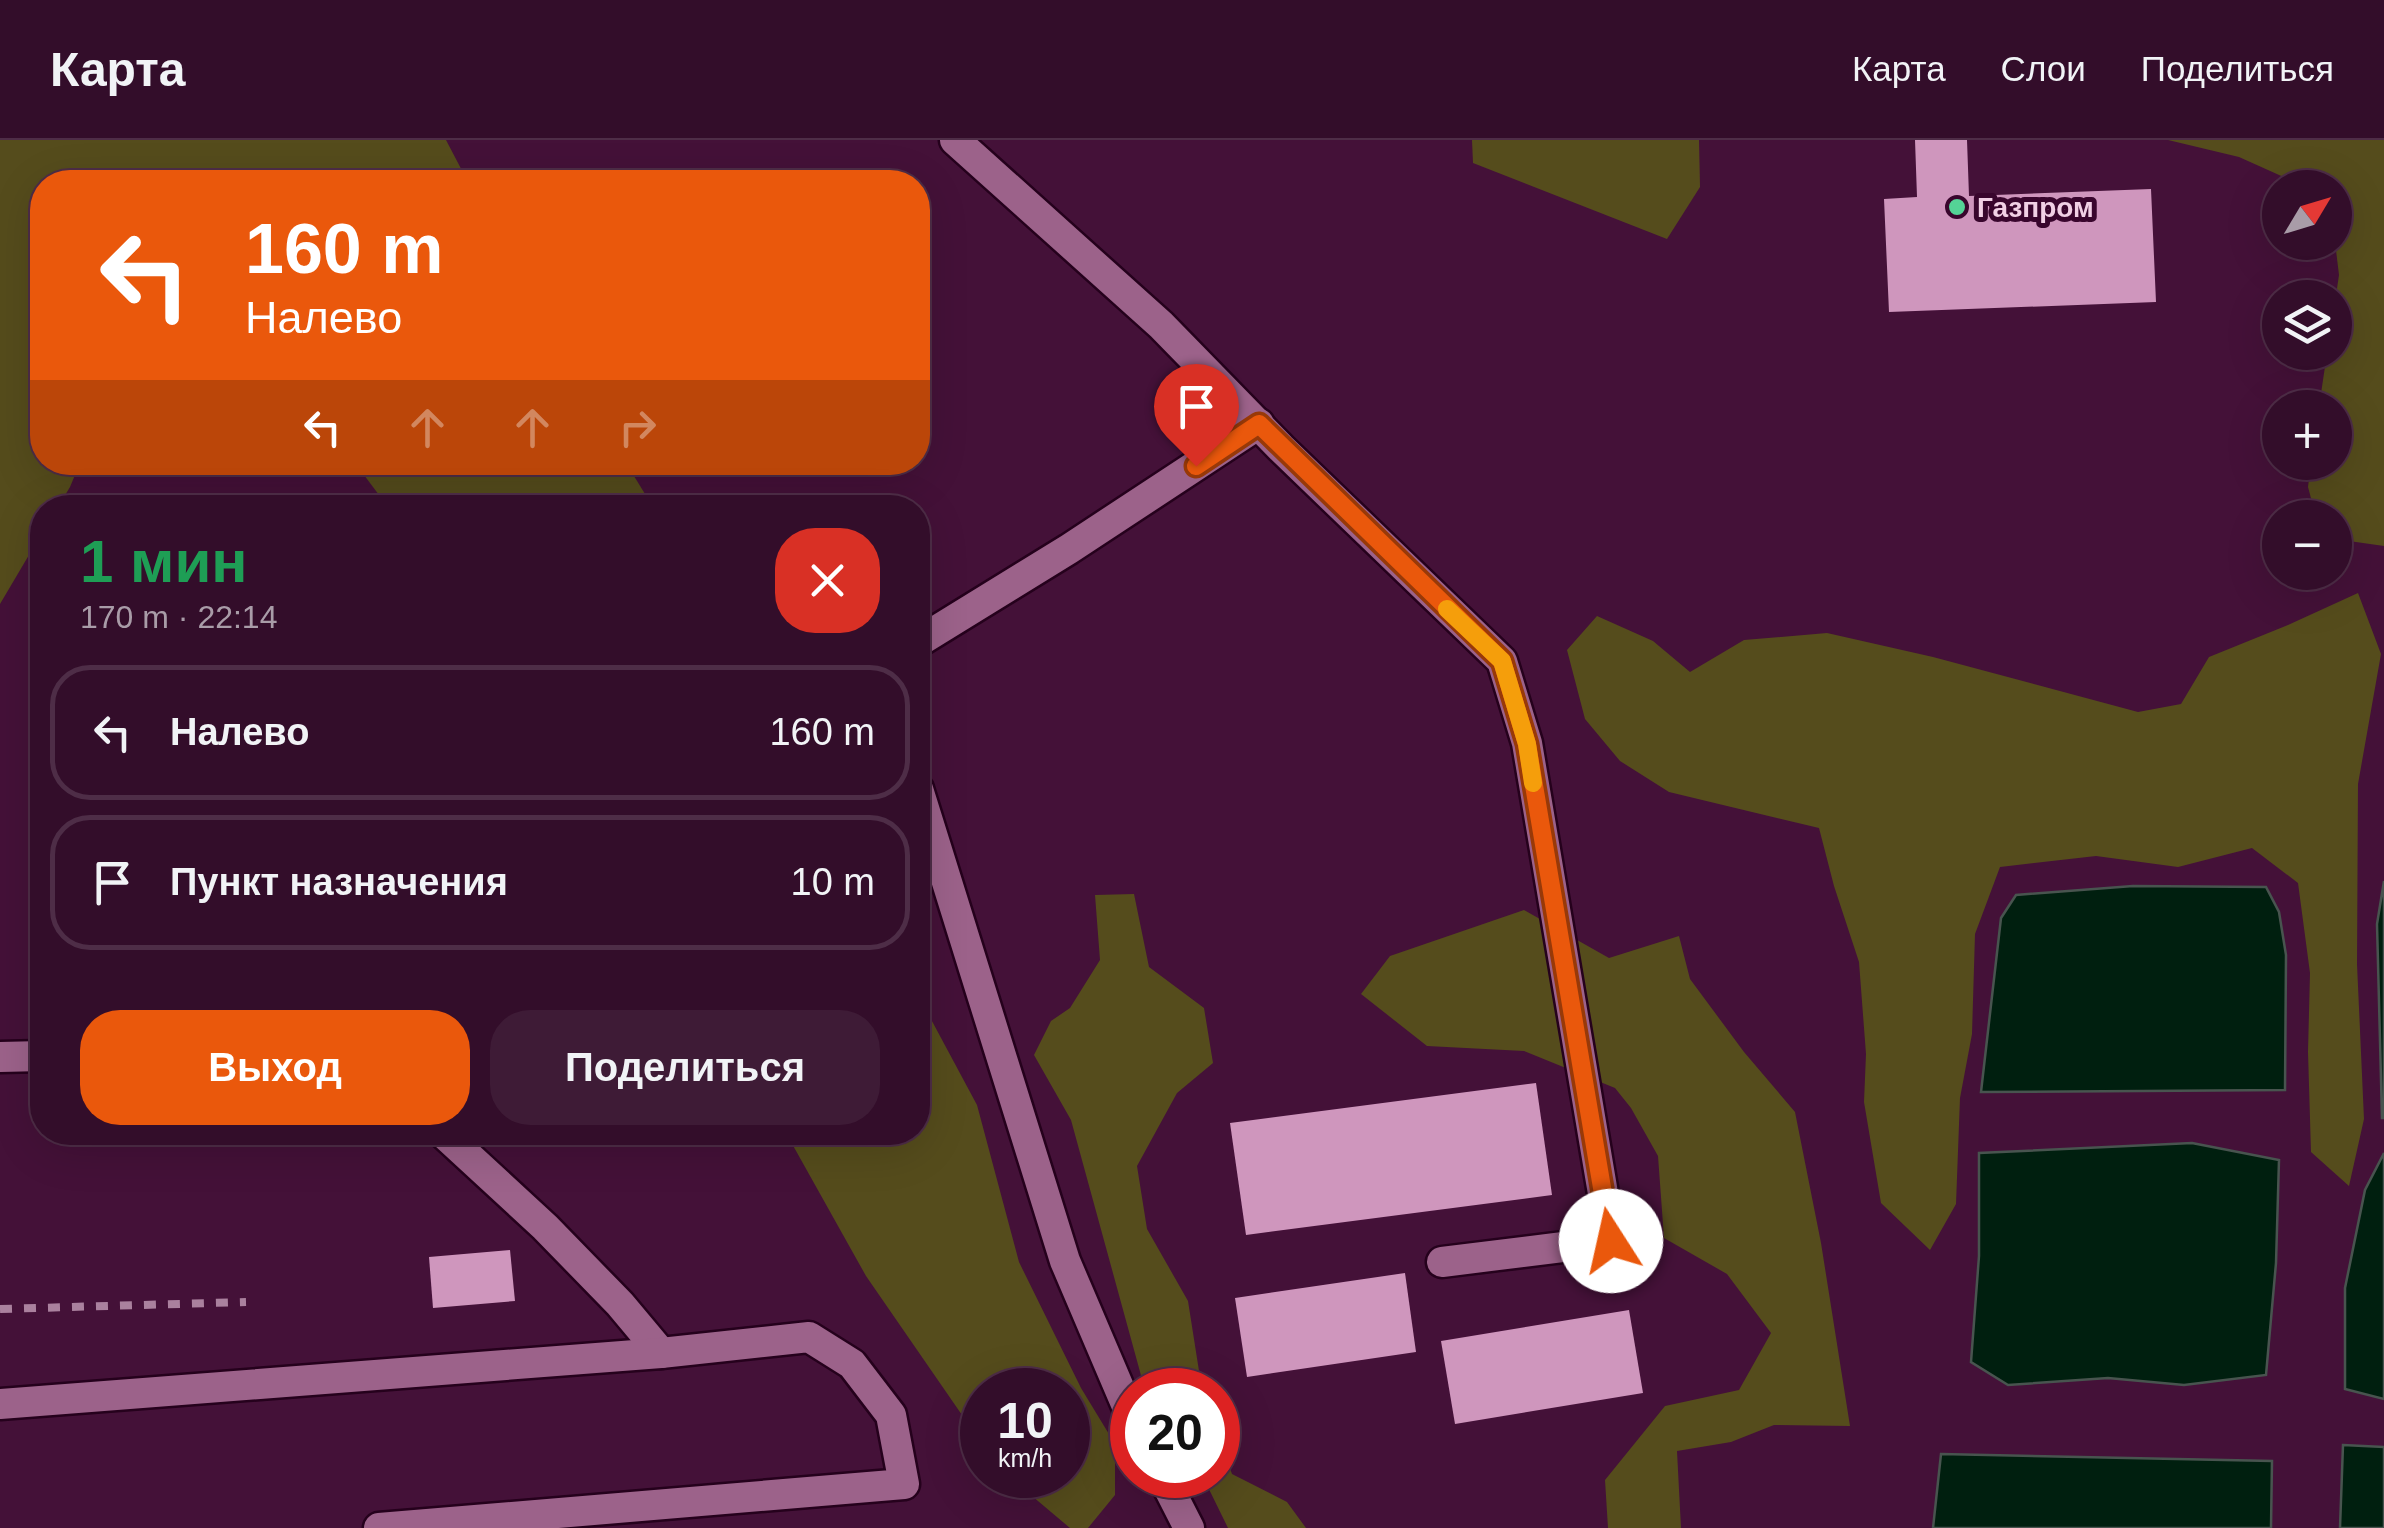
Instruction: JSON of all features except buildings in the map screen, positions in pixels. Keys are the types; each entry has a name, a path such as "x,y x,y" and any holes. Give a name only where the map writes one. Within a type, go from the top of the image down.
{"lane":[{"path":"954,140 1161,325 1502,661 1527,744 1611,1241 1442,1262"},
{"path":"930,635 1259,424"},
{"path":"930,827 1066,1260 1111,1368"},
{"path":"0,1056 30,1056"},
{"path":"456,1145 545,1226 661,1353"},
{"path":"0,1404 661,1353 809,1337 852,1364 890,1415 904,1484 379,1528"},
{"path":"1174,1498 1189,1528"}],"shaded area":[{"path":"0,140 446,140 462,170 30,170 30,475 75,475 65,495 30,495 30,553 0,604"},
{"path":"1472,140 1699,140 1700,187 1667,239 1473,163"},
{"path":"2168,140 2384,140 2384,546 2352,541 2352,500 2311,500 2308,487 2309,480 2352,480 2352,390 2322,390 2324,370 2352,370 2352,280 2338,280 2337,260 2352,260 2352,170 2268,170 2239,157"},
{"path":"364,475 633,475 646,495 379,495"},
{"path":"2358,593 2381,654 2358,784 2357,964 2364,1119 2349,1186 2311,1152 2310,973 2298,883 2252,848 2178,867 2096,856 2000,867 1975,934 1972,1034 1960,1098 1956,1204 1930,1250 1881,1203 1864,1102 1866,1054 1859,962 1819,828 1669,792 1620,761 1585,719 1567,650 1597,616 1653,641 1690,672 1744,640 1827,633 2138,712 2181,704 2209,657"},
{"path":"2384,881 2384,1118 2382,1118 2377,924"},
{"path":"2133,886 2266,887 2279,912 2286,955 2285,1090 1981,1092 2001,918 2016,895"},
{"path":"1134,894 1149,967 1204,1008 1213,1063 1177,1093 1137,1166 1147,1229 1188,1301 1199,1368 1139,1368 1071,1120 1034,1055 1051,1021 1070,1008 1100,960 1095,895"},
{"path":"1524,910 1609,958 1679,936 1690,979 1795,1112 1821,1243 1850,1426 1774,1425 1731,1442 1677,1451 1681,1528 1608,1528 1605,1480 1665,1406 1739,1390 1771,1333 1727,1274 1664,1238 1658,1156 1615,1088 1524,1051 1427,1046 1361,994 1390,956"},
{"path":"930,1017 977,1105 1019,1262 1071,1368 960,1368 960,1412 866,1276 793,1145 930,1145"},
{"path":"2192,1143 2279,1160 2276,1263 2266,1375 2184,1385 2108,1378 2008,1385 1971,1362 1979,1256 1979,1153"},
{"path":"2384,1153 2384,1399 2345,1389 2345,1288 2365,1190"},
{"path":"1090,1403 1110,1436 1113,1498 1088,1528 1070,1528 1034,1498 1090,1498"},
{"path":"2343,1445 2384,1447 2384,1528 2340,1528"},
{"path":"1941,1454 2272,1461 2271,1528 1933,1528"},
{"path":"1240,1478 1287,1502 1306,1528 1228,1528 1213,1498 1240,1498"}],"railway":[{"path":"0,1309 246,1302"}],"slow traffic":[{"path":"1447,609 1502,661 1527,744 1533,783"}],"place":[{"name":"Газпром","path":"1957,207"}],"route":[{"path":"1196,466 1259,424 1502,661 1527,744 1611,1241"}]}
